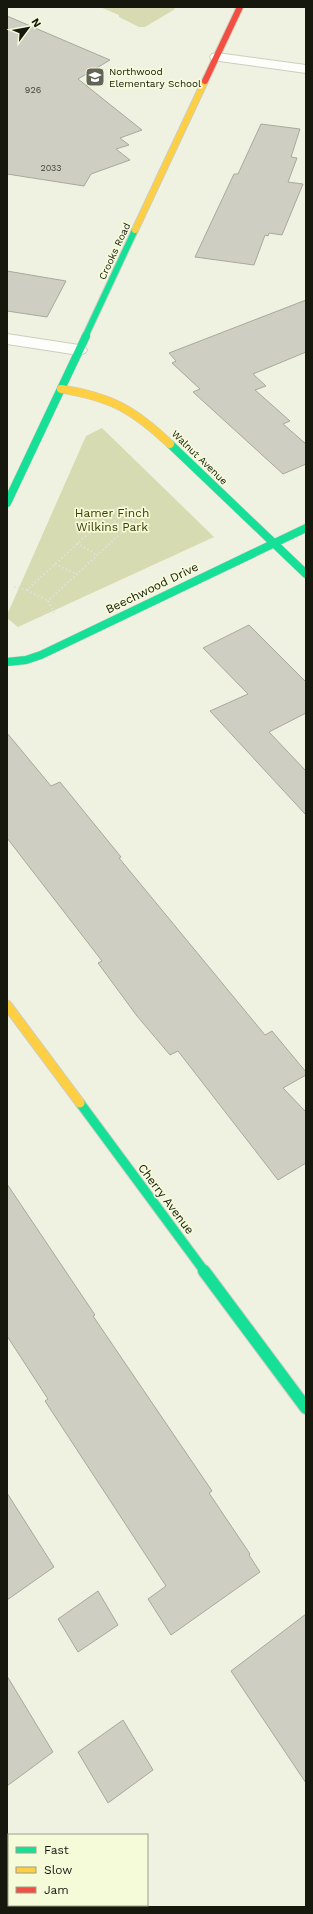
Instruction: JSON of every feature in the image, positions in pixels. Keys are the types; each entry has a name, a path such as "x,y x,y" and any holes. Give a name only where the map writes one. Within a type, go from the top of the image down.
{"street":[{"name":"Crooks Road","path":"7,503 240,7"},
{"path":"217,57 306,69"},
{"name":"Walnut Avenue","path":"61,389 99,396 130,409 146,421 306,574"},
{"name":"Beechwood Drive","path":"7,662 26,660 41,655 306,528"},
{"name":"Cherry Avenue","path":"7,1005 306,1408"}],"lane":[{"path":"7,339 79,350"}],"path":[{"path":"27,590 77,543 101,522 110,517 111,512 116,508 123,506 134,509 137,516 134,521 128,524 114,522 110,517"},
{"path":"48,601 121,533 120,524"},
{"path":"77,543 97,555"},
{"path":"55,564 76,574"},
{"path":"14,587 27,590 48,601 54,613"}],"green space":[{"path":"100,7 173,7 175,9 145,27 139,27 119,17 119,15"},
{"name":"Hamer Finch Wilkins Park","path":"102,428 214,537 18,627 7,618 7,615 86,436"}],"building":[{"path":"7,16 110,60 78,79 142,130 120,138 129,145 116,149 130,160 91,174 84,186 7,174"},
{"path":"261,124 300,129 291,157 297,158 288,182 303,184 282,235 269,233 268,236 265,235 254,265 195,257 234,174 238,174"},
{"path":"7,271 66,281 47,317 7,311"},
{"path":"306,300 306,352 253,374 266,386 255,390 290,421 283,424 306,444 306,464 283,474 193,392 200,389 172,363 176,361 169,353"},
{"path":"249,625 306,682 306,713 269,732 306,771 306,815 210,711 248,694 203,648"},
{"path":"7,733 51,786 60,782 121,857 119,858 265,1035 272,1031 306,1072 306,1075 283,1088 306,1112 306,1163 278,1180 178,1051 170,1055 137,1016 98,963 102,961 7,838"},
{"path":"7,1184 95,1315 93,1316 212,1491 209,1493 250,1554 249,1555 260,1572 171,1635 148,1599 166,1586 45,1401 48,1399 7,1336"},
{"path":"7,1493 54,1567 7,1600"},
{"path":"98,1591 118,1625 78,1652 58,1619"},
{"path":"306,1614 306,1783 231,1671"},
{"path":"7,1676 53,1752 7,1786"},
{"path":"123,1720 153,1770 108,1803 78,1752"}],"traffic: fast":[{"path":"7,503 135,230"},
{"path":"170,444 306,574"},
{"path":"7,662 26,660 41,655 306,528"},
{"path":"80,1103 306,1408"}],"traffic: slow":[{"path":"135,230 205,81"},
{"path":"61,389 95,396 122,406 145,421 170,444"},
{"path":"7,1005 80,1103"}],"traffic: jam":[{"path":"205,81 240,7"}],"place":[{"name":"Northwood Elementary School","path":"95,77"}]}
